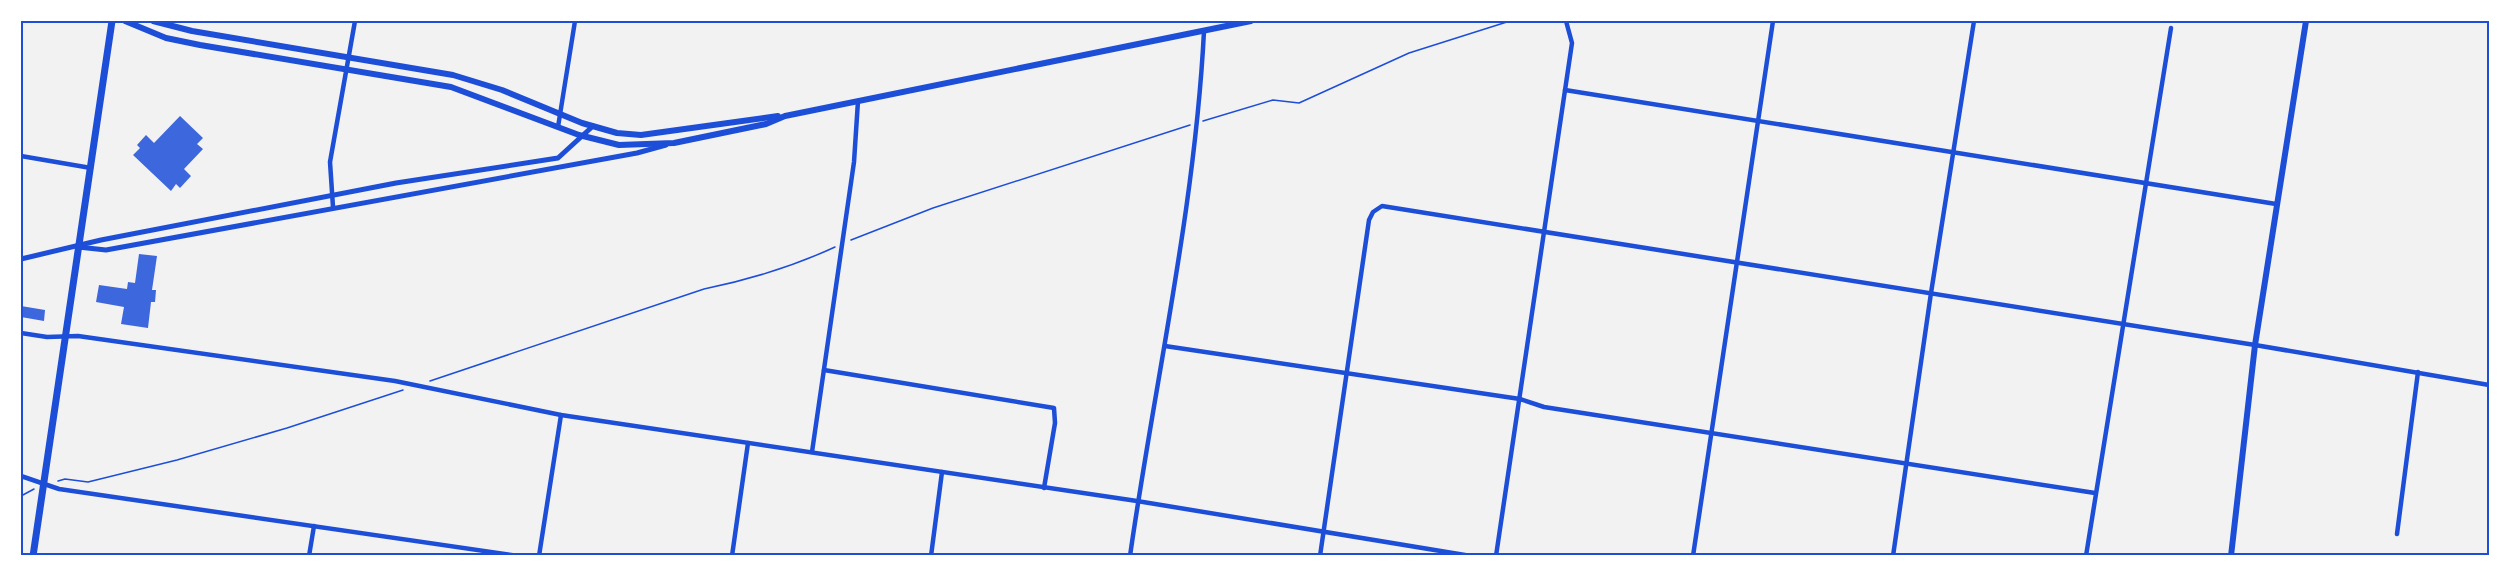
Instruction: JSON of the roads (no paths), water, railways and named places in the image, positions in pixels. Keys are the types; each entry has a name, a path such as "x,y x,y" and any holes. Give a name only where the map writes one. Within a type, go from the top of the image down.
{"main road":[{"path":"33,556 112,21"},
{"path":"125,21 166,38 451,87 583,136 619,145 674,143 766,124 785,116"},
{"path":"153,21 192,31 453,75 502,90 593,126 617,133 641,135 785,116 1251,21"},
{"path":"2231,556 2256,345 2306,21"}],"street":[{"path":"333,207 330,162 355,21"},
{"path":"558,126 575,21"},
{"path":"1496,556 1572,43 1566,21"},
{"path":"1693,556 1773,21"},
{"path":"1893,556 1974,21"},
{"path":"2086,556 2094,493 2171,28"},
{"path":"1130,556 1180,254 1196,123 1204,31"},
{"path":"1565,90 2276,204"},
{"path":"812,453 854,162 858,101"},
{"path":"21,259 101,240 331,196 462,172 558,158 593,126"},
{"path":"78,247 106,250 637,153 674,143"},
{"path":"21,156 91,168"},
{"path":"1320,556 1369,220 1377,208 1382,206 2256,345 2489,385"},
{"path":"21,333 139,344 417,385 561,415 1138,501 1471,556"},
{"path":"1165,346 1520,399 1544,406 2094,493"},
{"path":"824,370 1054,408 1055,423 1044,488"},
{"path":"2397,534 2418,372"},
{"path":"539,556 561,415"},
{"path":"732,556 748,443"},
{"path":"931,556 942,472"},
{"path":"21,476 59,489 518,556"},
{"path":"309,556 314,526"}]}
